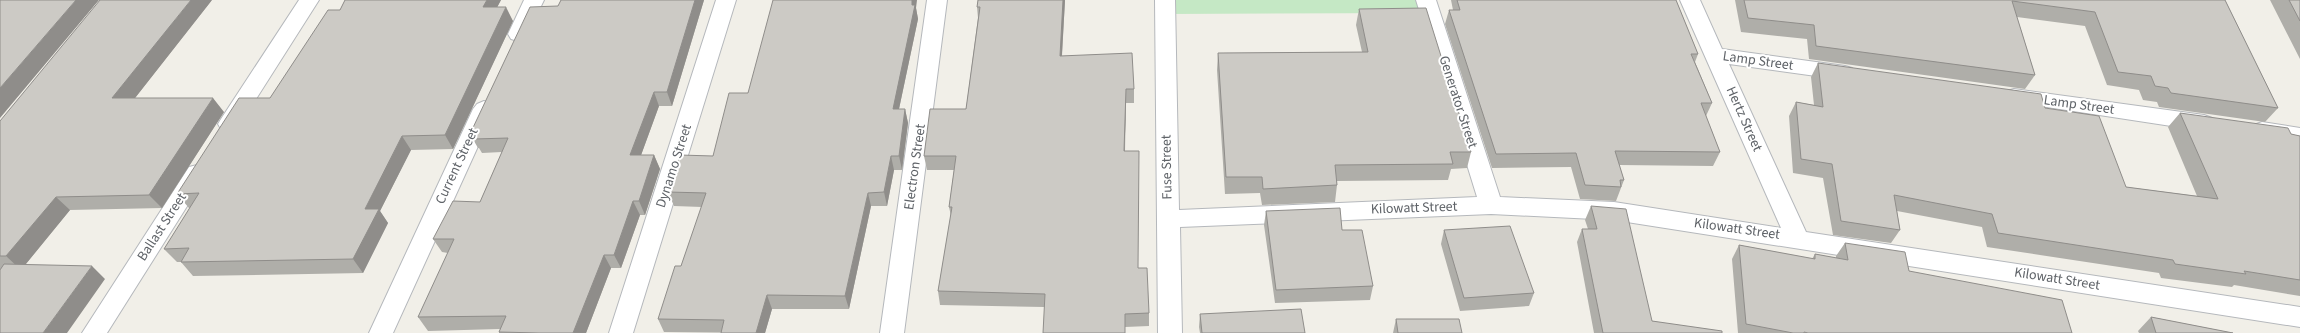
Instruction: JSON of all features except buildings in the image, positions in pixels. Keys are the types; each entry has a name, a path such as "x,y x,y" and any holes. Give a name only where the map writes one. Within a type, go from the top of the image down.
{"street":[{"name":"Ballast Street","path":"94,333 309,0"},
{"path":"511,51 534,0"},
{"name":"Dynamo Street","path":"621,333 726,0"},
{"name":"Electron Street","path":"892,333 937,0"},
{"name":"Fuse Street","path":"1165,0 1170,333"},
{"name":"Generator Street","path":"1426,0 1490,205"},
{"name":"Hertz Street","path":"1690,0 1797,238"},
{"name":"Lamp Street","path":"1715,55 1865,76"},
{"name":"Lamp Street","path":"1992,93 2221,125"},
{"name":"Current Street","path":"381,333 491,94"},
{"path":"2245,128 2300,136"},
{"name":"Kilowatt Street","path":"1168,219 1490,205 1614,211 1797,238 2300,317"}],"green space":[{"path":"1167,0 1417,0 1421,13 1167,14"}]}
